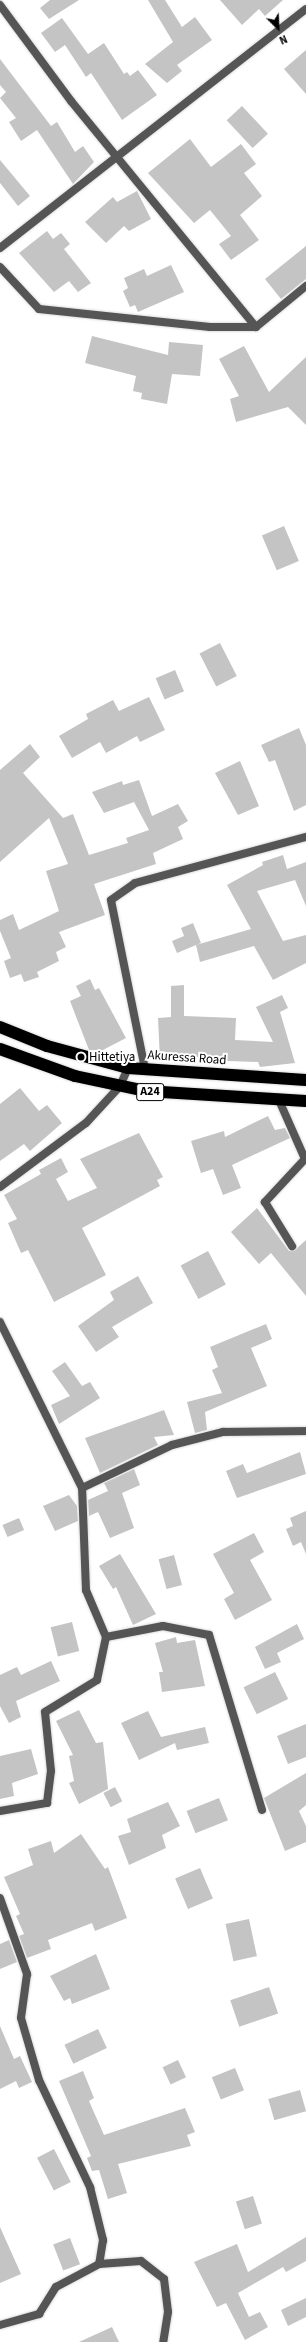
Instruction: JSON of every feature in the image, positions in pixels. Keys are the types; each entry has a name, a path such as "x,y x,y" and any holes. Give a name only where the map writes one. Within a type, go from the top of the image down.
{"highway":[{"name":"Akuressa Road","path":"0,1026 47,1046 128,1068 306,1080"},
{"name":"A24","path":"0,1049 76,1076 120,1086 177,1094 278,1098 306,1101"}],"street":[{"path":"4,0 0,4 117,156 256,327"},
{"path":"0,248 306,9"},
{"path":"0,267 39,309 210,327 256,327 306,286"},
{"path":"145,1069 111,900 135,883 306,837"},
{"path":"0,1187 86,1123 120,1086 128,1068"},
{"path":"278,1098 305,1159 265,1202 292,1246"},
{"path":"0,1322 82,1488 86,1590 106,1637 97,1680 45,1712 51,1771 47,1803 0,1811"},
{"path":"82,1488 172,1446 223,1432 306,1431"},
{"path":"106,1637 163,1626 209,1634 262,1810"},
{"path":"0,1898 27,1974 20,2018 39,2080 90,2187 103,2240 99,2264"},
{"path":"0,2325 39,2314 56,2287 99,2264 141,2262 164,2279 168,2312 162,2342"}],"building":[{"path":"50,0 79,0 49,19 40,8"},
{"path":"148,0 165,0 182,27 195,17 212,40 177,65 182,71 167,83 145,64 173,42"},
{"path":"220,0 283,0 265,16 259,9 242,25"},
{"path":"62,18 88,54 104,43 124,74 127,72 130,76 138,70 157,95 122,120 91,73 86,77 65,45 55,52 41,33"},
{"path":"306,50 306,94 284,69"},
{"path":"0,59 51,126 57,122 75,152 83,146 94,162 73,184 37,130 21,141 9,122 16,118 0,98 6,92 0,85"},
{"path":"242,106 268,134 253,148 227,120"},
{"path":"190,139 211,167 241,144 256,164 244,173 262,196 240,215 259,240 231,260 219,244 231,236 210,210 194,223 148,173"},
{"path":"0,160 30,196 18,206 0,183"},
{"path":"137,191 151,219 129,231 124,226 106,243 85,222 113,197 117,202"},
{"path":"47,231 53,239 61,233 70,244 64,249 91,283 78,292 69,281 54,292 19,253"},
{"path":"306,246 306,279 281,299 265,279"},
{"path":"171,265 184,292 138,312 135,305 130,307 123,291 128,288 124,278 144,269 147,276"},
{"path":"92,336 168,355 169,342 203,345 200,376 172,374 167,404 141,399 142,393 133,391 136,376 85,363"},
{"path":"244,346 269,392 306,357 306,425 288,407 236,422 230,399 239,396 219,359"},
{"path":"284,526 299,561 277,570 262,535"},
{"path":"220,643 237,676 216,686 200,653"},
{"path":"175,670 184,691 165,699 156,678"},
{"path":"149,697 165,730 140,742 137,736 106,753 100,742 72,758 59,736 88,719 86,714 113,700 119,711"},
{"path":"299,728 306,745 306,805 294,811 275,760 269,762 261,745"},
{"path":"30,744 40,757 23,773 63,818 73,814 89,855 128,843 126,838 149,830 134,802 104,813 92,792 122,781 123,785 139,780 152,816 178,804 188,821 178,827 183,839 153,853 156,864 94,884 105,915 59,932 66,947 56,952 59,961 37,972 39,977 24,982 21,974 10,978 4,961 11,958 0,931 0,920 13,914 19,930 59,911 46,871 68,864 49,818 0,862 0,770"},
{"path":"240,761 259,806 238,815 215,773"},
{"path":"283,855 287,869 306,862 306,906 295,880 257,891 283,941 306,935 306,963 273,980 254,946 200,962 196,945 251,929 227,885 263,865 262,862"},
{"path":"193,923 201,943 177,953 172,941 184,936 181,928"},
{"path":"90,979 95,990 99,988 126,1038 99,1052 89,1050 70,1001 81,996 76,986"},
{"path":"184,985 184,1016 236,1018 235,1040 273,1042 256,1007 282,995 288,1008 280,1012 295,1063 260,1067 258,1062 199,1060 199,1057 160,1060 158,1018 171,1017 171,986"},
{"path":"20,1088 39,1111 47,1105 62,1123 30,1151 24,1144 0,1161 0,1104"},
{"path":"268,1116 275,1130 285,1128 290,1138 232,1165 241,1188 223,1195 213,1169 201,1173 191,1141 224,1131 225,1137"},
{"path":"139,1133 163,1177 157,1180 160,1186 82,1228 106,1275 54,1302 28,1250 21,1253 8,1223 17,1219 4,1195 41,1174 39,1170 61,1158 68,1172 56,1179 68,1201 97,1188 80,1159"},
{"path":"257,1208 289,1251 295,1250 306,1240 306,1296 271,1253 259,1264 231,1232"},
{"path":"208,1251 226,1285 198,1299 181,1266"},
{"path":"138,1276 153,1303 112,1327 119,1337 96,1352 78,1326 114,1300 110,1292"},
{"path":"266,1324 272,1339 251,1348 267,1386 205,1412 207,1430 195,1433 187,1402 222,1393 212,1370 218,1367 210,1347"},
{"path":"65,1362 82,1386 90,1382 100,1398 59,1424 51,1405 70,1396 52,1371"},
{"path":"164,1410 174,1435 154,1437 158,1445 100,1473 85,1438"},
{"path":"300,1452 306,1474 237,1498 226,1471 243,1464 247,1473"},
{"path":"134,1469 140,1485 122,1493 134,1528 110,1538 98,1512 89,1516 88,1500 108,1491 104,1483"},
{"path":"69,1495 77,1506 78,1521 55,1531 43,1506"},
{"path":"306,1511 306,1554 301,1542 293,1546 286,1529 293,1526 290,1518"},
{"path":"19,1518 24,1530 8,1537 2,1525"},
{"path":"254,1533 264,1552 250,1560 272,1600 235,1620 224,1599 234,1593 213,1554"},
{"path":"120,1554 156,1614 133,1625 116,1587 113,1589 99,1566"},
{"path":"174,1555 182,1585 167,1589 159,1559"},
{"path":"72,1622 79,1651 58,1656 51,1627"},
{"path":"297,1624 304,1639 277,1653 281,1662 265,1669 255,1647"},
{"path":"176,1637 177,1643 195,1640 205,1686 162,1692 159,1672 163,1672 155,1643"},
{"path":"51,1661 60,1681 16,1701 21,1717 9,1723 0,1706 0,1675 17,1667 21,1675"},
{"path":"275,1672 288,1699 257,1714 244,1687"},
{"path":"79,1710 96,1743 103,1742 108,1789 79,1804 69,1783 74,1781 69,1756 73,1755 56,1721"},
{"path":"148,1711 161,1737 205,1727 209,1743 177,1750 175,1743 139,1760 121,1723"},
{"path":"306,1724 306,1757 288,1764 277,1736"},
{"path":"31,1749 38,1774 12,1783 14,1796 0,1799 0,1756"},
{"path":"306,1773 306,1805 299,1811 306,1826 306,1842 285,1851 264,1798"},
{"path":"115,1787 122,1801 111,1807 103,1793"},
{"path":"219,1798 228,1820 196,1833 187,1811"},
{"path":"168,1802 180,1826 162,1835 166,1848 129,1865 118,1836 131,1832 127,1819"},
{"path":"81,1834 105,1869 108,1867 127,1918 95,1931 92,1923 48,1940 51,1949 27,1958 19,1936 24,1934 16,1916 20,1914 4,1877 33,1865 28,1849 51,1841 54,1853"},
{"path":"200,1868 213,1898 188,1909 175,1879"},
{"path":"249,1919 257,1956 233,1961 226,1924"},
{"path":"9,1940 17,1962 0,1969 0,1944"},
{"path":"96,1954 110,1989 72,2004 70,1998 64,2001 50,1976"},
{"path":"269,1987 278,2013 239,2027 230,2000"},
{"path":"0,2026 14,2059 20,2056 32,2082 19,2088 16,2081 0,2089"},
{"path":"98,2029 107,2048 73,2064 64,2045"},
{"path":"178,2060 186,2077 171,2084 163,2067"},
{"path":"235,2068 244,2090 221,2100 212,2077"},
{"path":"83,2071 94,2098 89,2101 104,2135 185,2108 195,2132 187,2135 191,2146 118,2164 127,2193 108,2199 99,2170 92,2171 87,2158 91,2156 59,2081"},
{"path":"300,2090 306,2111 274,2120 268,2099"},
{"path":"54,2149 71,2182 54,2191 37,2158"},
{"path":"253,2196 262,2224 245,2229 236,2202"},
{"path":"0,2227 21,2274 0,2283"},
{"path":"306,2237 306,2261 286,2272 283,2267 238,2293 249,2317 260,2312 268,2327 245,2340 226,2303 217,2307 194,2262 237,2244 248,2272"},
{"path":"70,2238 80,2264 63,2271 53,2244"},
{"path":"306,2298 306,2317 288,2326 281,2310"},
{"path":"112,2327 119,2342 79,2342"}],"place":[{"name":"Hittetiya","path":"81,1057"}]}
